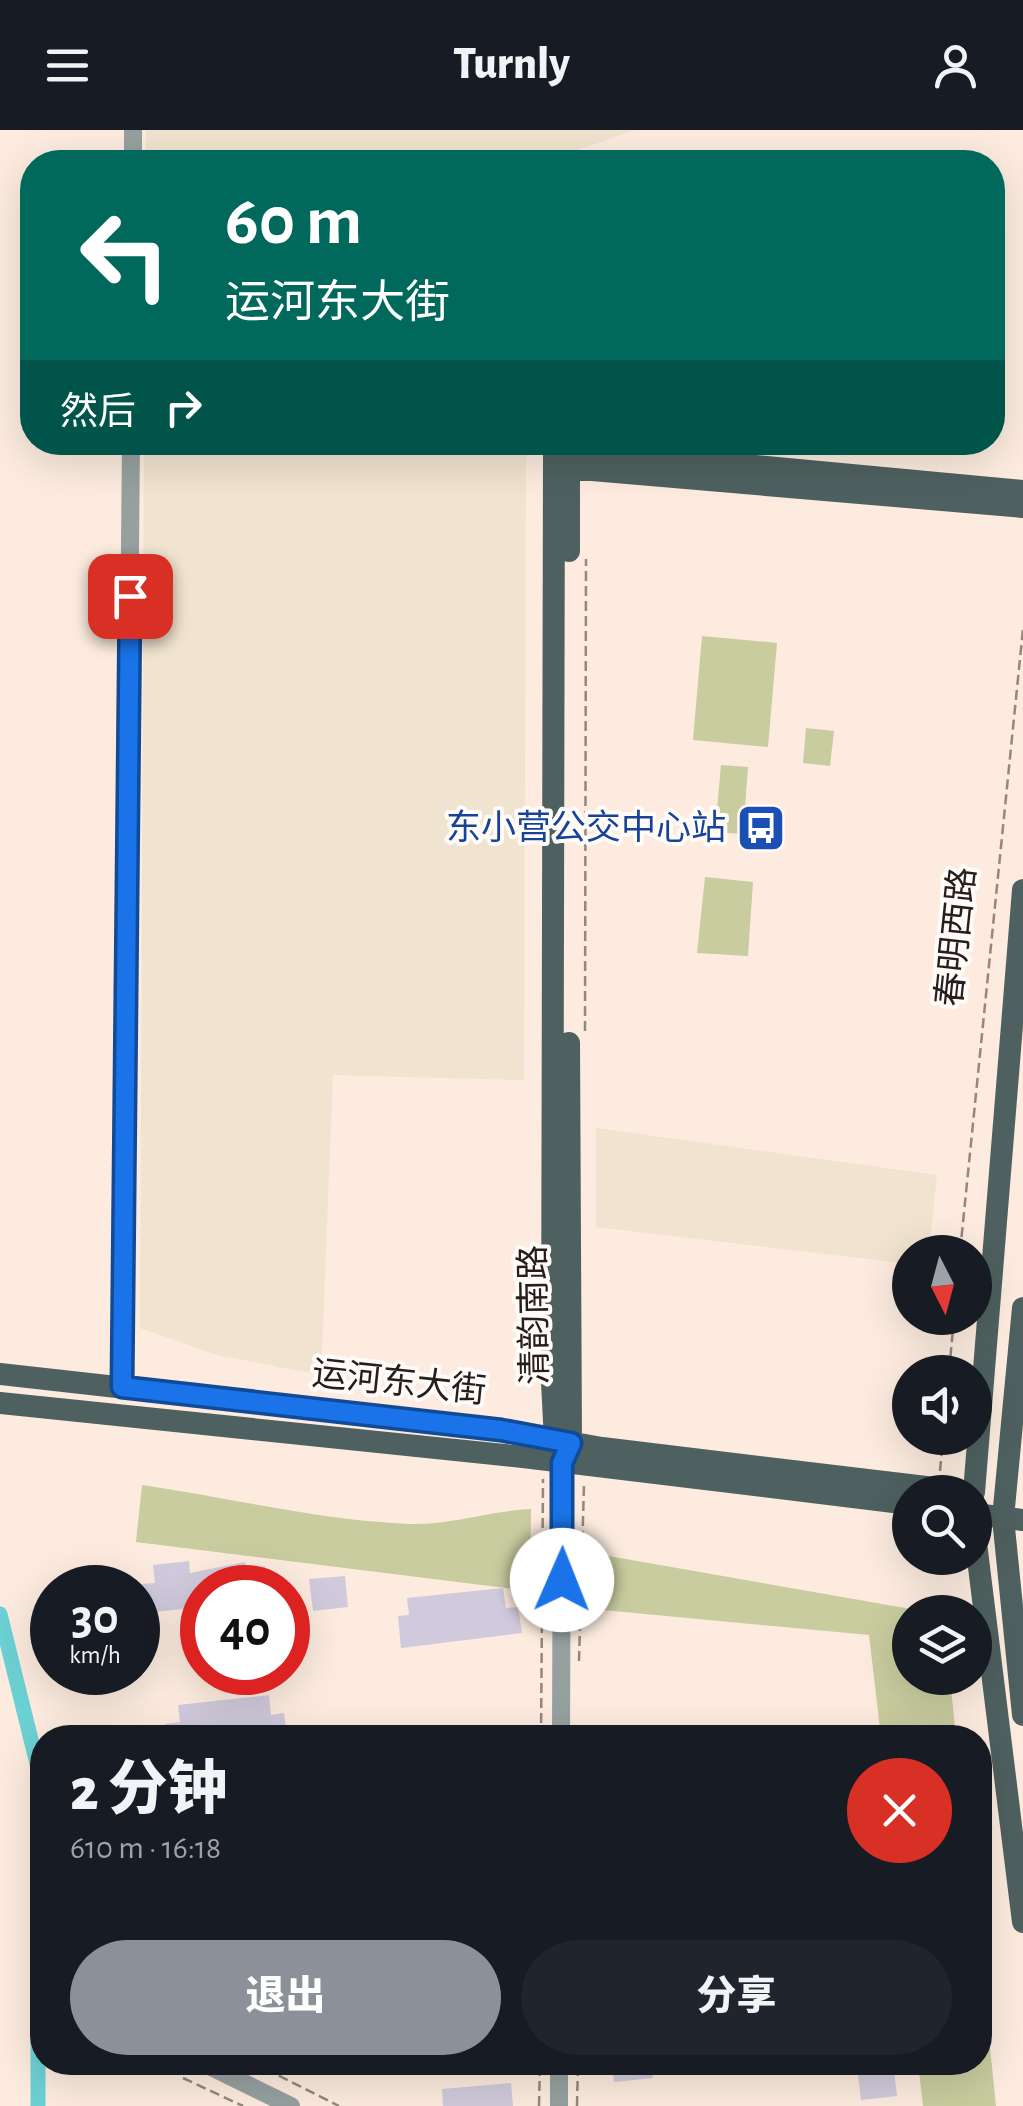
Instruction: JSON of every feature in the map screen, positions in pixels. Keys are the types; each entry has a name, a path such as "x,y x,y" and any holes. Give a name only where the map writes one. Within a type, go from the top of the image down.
{"main road":[{"path":"564,461 1023,491"},
{"path":"564,461 1023,507"},
{"name":"清韵南路","path":"563,1455 564,461"},
{"name":"春明西路","path":"974,1475 1023,890"},
{"path":"1023,1308 1014,1509 1023,1715"},
{"name":"运河东大街","path":"10,1375 501,1430 563,1455 892,1501"},
{"name":"运河东大街","path":"0,1403 892,1484"},
{"path":"980,1575 1023,1922"}],"street":[{"path":"122,1387 131,455"},
{"path":"560,1725 563,1455"},
{"path":"227,2075 290,2106"},
{"path":"559,2075 559,2106"}],"path":[{"path":"585,1044 586,555"},
{"name":"春明西路","path":"962,1235 1023,629"},
{"path":"563,1455 579,1660"},
{"path":"542,1725 563,1455"},
{"path":"277,2075 338,2106"},
{"path":"540,2075 540,2106"},
{"path":"577,2106 578,2075"},
{"path":"183,2078 243,2106"}],"shaded area":[{"path":"146,130 634,130 578,150 146,150"},
{"path":"144,455 526,455 524,1080 333,1075 321,1375 217,1355 140,1328"},
{"path":"596,1128 937,1175 931,1235 892,1235 892,1262 596,1227"}],"green space":[{"path":"702,636 777,643 768,747 693,740"},
{"path":"806,728 834,731 830,766 803,763"},
{"path":"721,765 748,767 743,834 715,832"},
{"path":"705,877 753,882 748,956 697,953"},
{"path":"142,1485 375,1522 440,1522 531,1509 530,1591 136,1542"},
{"path":"603,1555 892,1606 892,1695 952,1695 955,1725 880,1725 869,1635 603,1610"},
{"path":"992,2067 996,2106 923,2106 919,2075 992,2075"}],"building":[{"path":"189,1561 189,1565 180,1565 180,1609 160,1611 160,1565 153,1565"},
{"path":"345,1576 348,1607 313,1611 310,1579"},
{"path":"503,1588 506,1608 518,1607 522,1633 401,1648 398,1616 409,1615 407,1598"},
{"path":"269,1695 271,1715 284,1713 285,1725 165,1725 180,1722 178,1705"},
{"path":"613,2075 653,2075 653,2078 614,2082"},
{"path":"858,2075 895,2075 897,2096 861,2100"},
{"path":"511,2083 513,2106 443,2106 442,2089"}],"waterway":[{"path":"0,1614 30,1736"},
{"path":"38,2075 38,2106"}],"place":[{"name":"东小营公交中心站","path":"761,828"}],"route":[{"path":"130,596 122,1387 501,1430 571,1443 562,1463 562,1580"}]}
